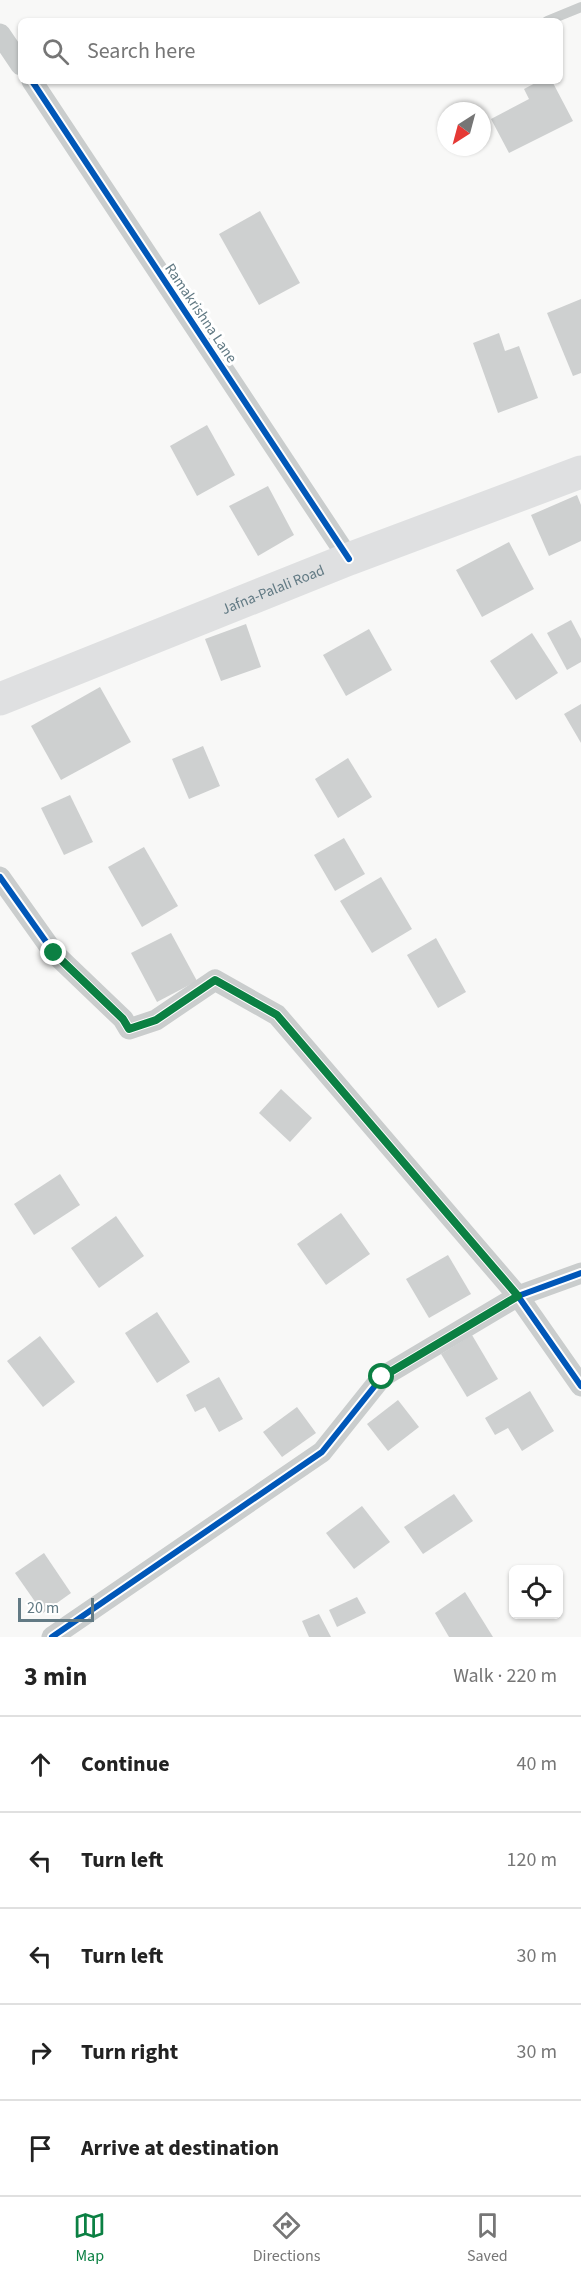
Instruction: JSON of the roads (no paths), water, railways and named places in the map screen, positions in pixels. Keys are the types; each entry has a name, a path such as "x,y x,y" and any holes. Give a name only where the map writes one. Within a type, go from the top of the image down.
{"main road":[{"name":"Jafna-Palali Road","path":"0,699 349,559 581,472"}],"street":[{"path":"0,34 18,61"},
{"name":"Ramakrishna Lane","path":"34,84 349,559"},
{"path":"0,876 54,953 123,1019 129,1029 156,1020 215,980 277,1015 518,1296 581,1386"},
{"path":"52,1637 322,1452 382,1377 518,1296 581,1273"}],"lane":[{"path":"554,18 581,7"}]}
